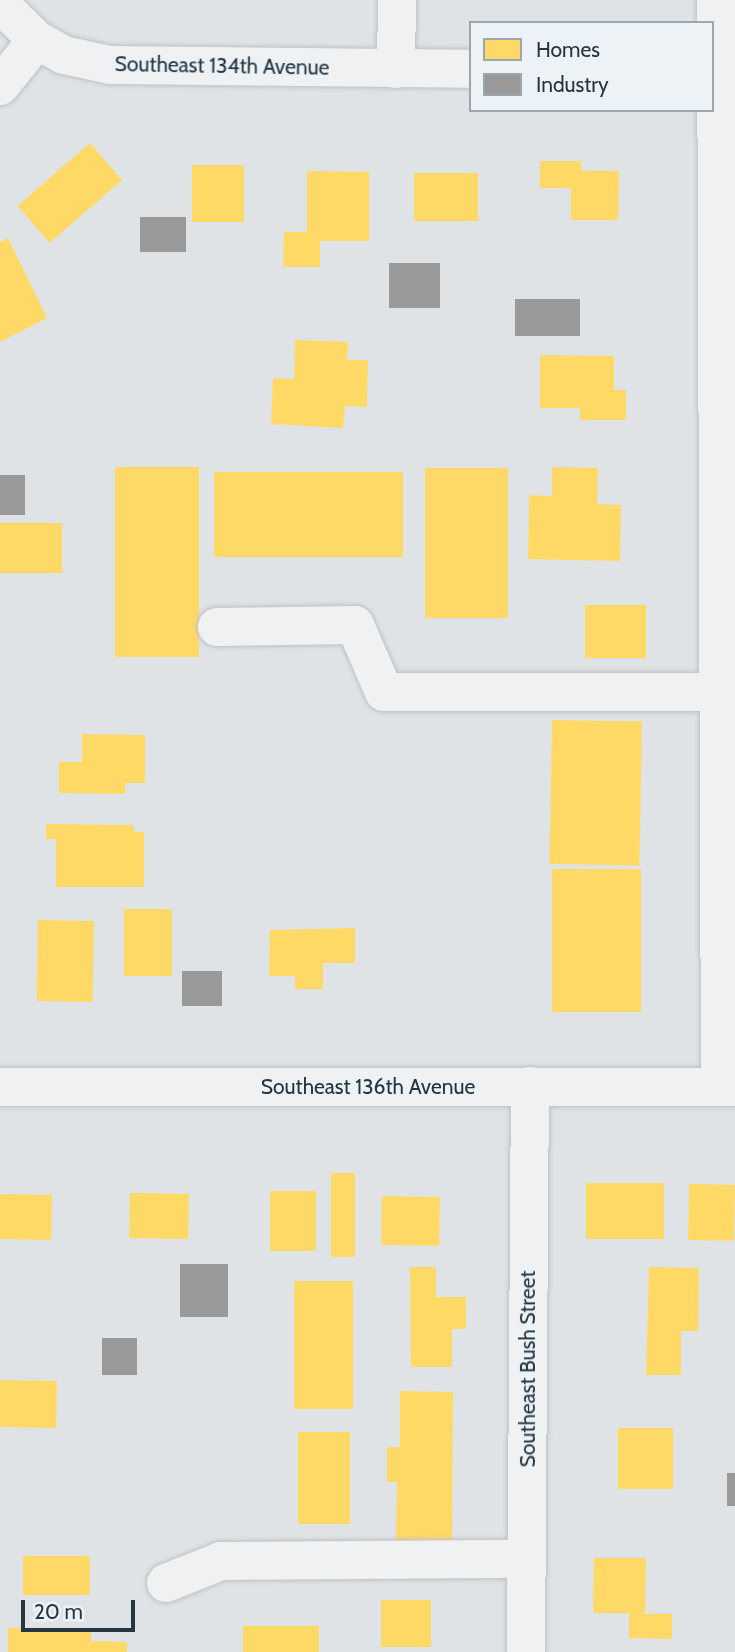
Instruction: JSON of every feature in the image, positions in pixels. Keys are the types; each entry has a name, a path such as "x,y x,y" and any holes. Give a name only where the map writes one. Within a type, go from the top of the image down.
{"street":[{"path":"396,69 397,0"},
{"path":"716,0 728,438 719,692 727,1087"},
{"name":"Southeast 134th Avenue","path":"0,4 37,40 64,55 110,65 469,69"},
{"path":"0,86 37,40"},
{"path":"217,627 355,625 384,692 719,692"},
{"name":"Southeast Bush Street","path":"526,1652 530,1086"},
{"name":"Southeast 136th Avenue","path":"0,1087 727,1087"},
{"path":"166,1583 221,1561 527,1559"}],"building: Homes":[{"path":"90,143 122,180 50,243 18,206"},
{"path":"540,161 581,161 581,171 619,171 618,220 571,220 571,188 540,188"},
{"path":"192,165 244,165 244,222 192,222"},
{"path":"307,171 369,172 369,241 320,241 320,267 283,267 284,232 307,232"},
{"path":"414,173 478,173 478,221 414,221"},
{"path":"8,238 47,318 0,342 0,242"},
{"path":"295,340 348,342 347,360 368,360 367,407 345,406 343,428 271,424 273,378 294,379"},
{"path":"540,355 614,356 614,390 626,390 626,420 580,420 580,408 540,408"},
{"path":"115,467 199,467 199,657 115,657"},
{"path":"552,467 598,468 597,504 621,505 620,561 528,559 529,495 552,496"},
{"path":"425,468 508,468 508,618 425,618"},
{"path":"214,472 403,472 403,557 214,557"},
{"path":"0,523 62,523 62,573 0,573"},
{"path":"585,605 646,605 646,658 585,658"},
{"path":"552,720 642,722 639,866 549,864"},
{"path":"82,734 145,735 145,783 125,783 125,794 59,793 59,762 82,762"},
{"path":"46,824 134,825 134,832 144,832 144,887 56,887 56,839 46,839"},
{"path":"552,869 641,869 641,1012 552,1012"},
{"path":"124,909 172,909 172,976 124,976"},
{"path":"38,920 94,921 93,1002 37,1001"},
{"path":"355,928 355,963 323,963 323,989 295,989 295,976 269,976 270,930"},
{"path":"331,1173 355,1173 355,1257 331,1257"},
{"path":"586,1183 664,1183 664,1239 586,1239"},
{"path":"689,1184 735,1185 734,1241 688,1240"},
{"path":"270,1191 316,1191 316,1251 270,1251"},
{"path":"130,1193 189,1194 188,1239 129,1238"},
{"path":"0,1194 52,1195 51,1240 0,1239"},
{"path":"382,1196 440,1197 439,1246 381,1245"},
{"path":"410,1267 436,1267 436,1297 466,1297 466,1329 452,1329 452,1367 411,1367"},
{"path":"649,1267 699,1268 698,1331 681,1331 681,1375 646,1375"},
{"path":"294,1281 353,1281 353,1409 294,1409"},
{"path":"0,1380 57,1381 56,1428 0,1427"},
{"path":"400,1391 453,1392 452,1543 396,1542 397,1482 387,1482 387,1447 400,1447"},
{"path":"618,1428 673,1428 673,1489 618,1489"},
{"path":"298,1432 350,1432 350,1524 298,1524"},
{"path":"23,1556 90,1556 90,1595 23,1595"},
{"path":"594,1558 646,1558 645,1614 672,1614 672,1639 629,1638 629,1613 593,1613"},
{"path":"381,1600 431,1600 431,1647 381,1647"},
{"path":"243,1626 319,1626 319,1652 243,1652"},
{"path":"8,1628 91,1629 91,1641 127,1642 127,1652 8,1652"}],"building: Industry":[{"path":"140,217 186,217 186,252 140,252"},
{"path":"389,263 440,263 440,308 389,308"},
{"path":"515,299 580,299 580,336 515,336"},
{"path":"0,475 25,475 25,515 0,515"},
{"path":"182,971 222,971 222,1006 182,1006"},
{"path":"180,1264 228,1264 228,1317 180,1317"},
{"path":"102,1338 137,1338 137,1375 102,1375"},
{"path":"727,1473 735,1473 735,1506 727,1506"}]}
